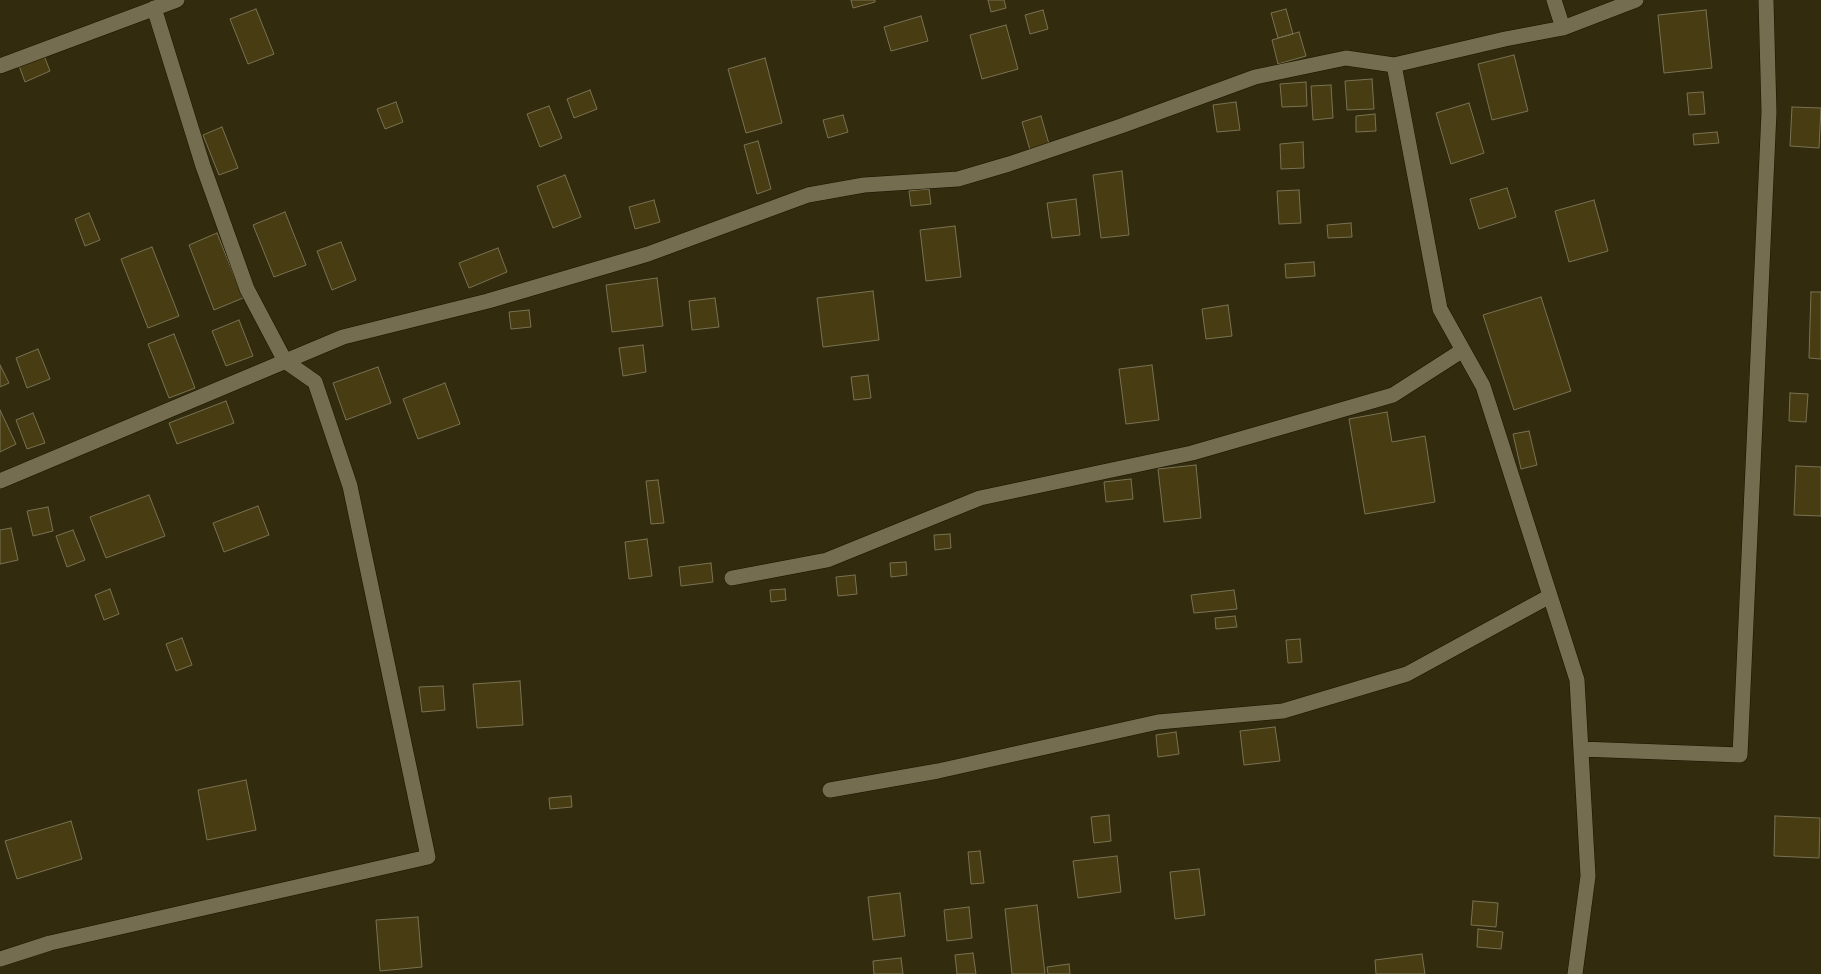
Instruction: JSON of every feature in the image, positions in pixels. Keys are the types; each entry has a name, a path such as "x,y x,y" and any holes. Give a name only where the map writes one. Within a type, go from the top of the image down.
{"street":[{"path":"0,66 177,0"},
{"path":"1554,0 1563,28"},
{"path":"0,481 343,337 488,301 648,254 808,196 864,185 958,179 1009,164 1121,126 1255,77 1346,58 1394,65 1505,39 1563,28 1636,0"},
{"path":"1581,749 1740,755 1769,112 1766,0"},
{"path":"0,959 50,943 428,857 350,486 315,382 285,361 247,289 203,166 154,8"},
{"path":"1394,65 1440,309 1483,386 1577,680 1588,876 1575,974"},
{"path":"732,578 826,560 980,498 1192,453 1393,395 1463,350"},
{"path":"830,790 938,772 1158,722 1284,711 1407,674 1550,596"}],"building":[{"path":"851,0 875,0 875,2 853,8"},
{"path":"988,0 1004,0 1006,8 991,12"},
{"path":"256,9 274,54 248,64 230,19"},
{"path":"1286,9 1293,34 1278,38 1271,13"},
{"path":"1043,10 1048,29 1030,34 1025,15"},
{"path":"1706,10 1712,68 1664,73 1658,15"},
{"path":"921,16 928,41 891,51 884,27"},
{"path":"1006,25 1018,69 982,79 970,35"},
{"path":"1299,32 1306,56 1278,64 1272,40"},
{"path":"43,53 50,71 25,82 18,63"},
{"path":"1514,55 1528,111 1492,120 1478,64"},
{"path":"765,58 782,123 746,133 728,69"},
{"path":"1372,79 1374,109 1347,110 1345,81"},
{"path":"1306,82 1307,106 1282,107 1280,84"},
{"path":"1331,85 1333,118 1313,120 1311,86"},
{"path":"590,90 597,109 574,118 567,99"},
{"path":"1703,92 1705,114 1689,115 1687,93"},
{"path":"396,102 403,122 385,129 377,109"},
{"path":"1236,102 1240,130 1217,132 1213,105"},
{"path":"1469,103 1484,153 1451,164 1436,113"},
{"path":"549,106 562,138 540,147 527,114"},
{"path":"1792,107 1821,108 1819,148 1790,146"},
{"path":"1375,114 1376,131 1356,132 1356,116"},
{"path":"843,115 848,132 828,138 823,120"},
{"path":"1041,116 1049,144 1030,150 1022,122"},
{"path":"222,127 238,168 219,175 203,135"},
{"path":"1717,132 1719,143 1694,145 1693,134"},
{"path":"758,141 771,189 757,194 744,145"},
{"path":"1303,142 1304,168 1281,169 1280,144"},
{"path":"1122,171 1129,235 1101,238 1093,175"},
{"path":"565,175 581,217 553,228 537,186"},
{"path":"1507,188 1516,217 1479,229 1470,199"},
{"path":"929,189 931,204 911,206 909,191"},
{"path":"1299,190 1301,223 1279,224 1277,191"},
{"path":"1076,199 1080,235 1052,238 1047,203"},
{"path":"654,200 660,222 635,229 629,207"},
{"path":"1594,200 1608,251 1569,262 1555,211"},
{"path":"285,212 306,265 274,277 253,225"},
{"path":"89,213 100,240 85,246 75,219"},
{"path":"1351,223 1352,237 1328,238 1327,225"},
{"path":"955,226 961,277 926,281 920,230"},
{"path":"217,233 243,298 214,310 189,245"},
{"path":"341,242 356,280 332,290 317,251"},
{"path":"152,247 179,316 148,328 121,259"},
{"path":"498,248 507,272 469,288 459,263"},
{"path":"1314,262 1315,276 1286,278 1285,264"},
{"path":"657,278 663,326 612,332 606,285"},
{"path":"873,291 879,340 823,347 817,298"},
{"path":"1811,292 1821,292 1821,359 1809,358"},
{"path":"1541,297 1571,391 1514,410 1483,315"},
{"path":"715,298 719,327 692,330 689,301"},
{"path":"1228,305 1232,336 1206,339 1202,309"},
{"path":"529,310 531,327 511,329 509,312"},
{"path":"239,320 253,356 226,366 212,331"},
{"path":"174,334 195,388 169,398 148,344"},
{"path":"643,345 646,372 623,376 619,348"},
{"path":"38,349 50,379 27,388 16,358"},
{"path":"0,365 9,383 0,387"},
{"path":"1152,365 1159,420 1126,424 1119,369"},
{"path":"378,367 391,403 346,420 333,383"},
{"path":"868,375 871,398 854,400 851,377"},
{"path":"445,383 460,424 418,439 403,399"},
{"path":"1790,393 1808,394 1806,422 1789,421"},
{"path":"226,401 234,423 177,444 169,423"},
{"path":"0,410 16,444 0,452"},
{"path":"1387,412 1392,442 1425,436 1435,502 1365,514 1349,419"},
{"path":"33,413 45,443 27,449 16,420"},
{"path":"1529,431 1537,465 1521,469 1513,434"},
{"path":"1196,465 1201,518 1164,522 1158,469"},
{"path":"1796,466 1821,467 1821,516 1794,515"},
{"path":"1131,479 1133,499 1106,502 1104,482"},
{"path":"658,480 664,523 651,524 646,481"},
{"path":"149,495 165,536 106,558 90,517"},
{"path":"258,506 269,535 224,552 213,523"},
{"path":"48,507 53,531 33,536 27,511"},
{"path":"11,528 18,560 0,564 0,530"},
{"path":"73,530 85,560 67,567 56,536"},
{"path":"950,534 951,548 935,550 934,535"},
{"path":"647,539 652,576 629,579 625,542"},
{"path":"906,562 907,575 891,577 890,563"},
{"path":"711,563 713,582 681,586 679,567"},
{"path":"855,575 857,594 838,596 836,577"},
{"path":"110,589 119,614 104,620 95,595"},
{"path":"785,589 786,600 771,602 770,590"},
{"path":"1234,590 1237,609 1194,613 1191,595"},
{"path":"1235,616 1237,627 1216,629 1215,618"},
{"path":"182,638 192,665 176,671 166,644"},
{"path":"1300,639 1302,662 1288,663 1286,640"},
{"path":"520,681 523,725 477,728 473,684"},
{"path":"443,686 445,710 422,712 419,687"},
{"path":"1275,727 1280,761 1244,765 1240,731"},
{"path":"1176,732 1179,754 1158,757 1156,735"},
{"path":"246,780 256,830 207,840 198,790"},
{"path":"571,796 572,807 550,809 549,798"},
{"path":"1109,815 1111,841 1094,843 1091,817"},
{"path":"1775,816 1820,818 1819,858 1774,856"},
{"path":"71,821 82,859 17,879 5,841"},
{"path":"980,851 984,883 971,884 968,852"},
{"path":"1117,856 1121,892 1078,898 1073,861"},
{"path":"1199,869 1205,915 1175,919 1170,872"},
{"path":"900,893 905,936 873,940 868,897"},
{"path":"1473,901 1498,903 1496,927 1471,925"},
{"path":"1037,905 1045,974 1012,974 1005,909"},
{"path":"969,907 972,938 947,941 944,910"},
{"path":"418,917 422,967 380,971 376,920"},
{"path":"1478,929 1503,932 1501,949 1477,947"},
{"path":"973,953 976,974 957,974 955,955"},
{"path":"1422,954 1425,974 1376,974 1375,960"},
{"path":"901,958 903,974 874,974 873,961"},
{"path":"1069,964 1070,974 1048,974 1047,967"}]}
